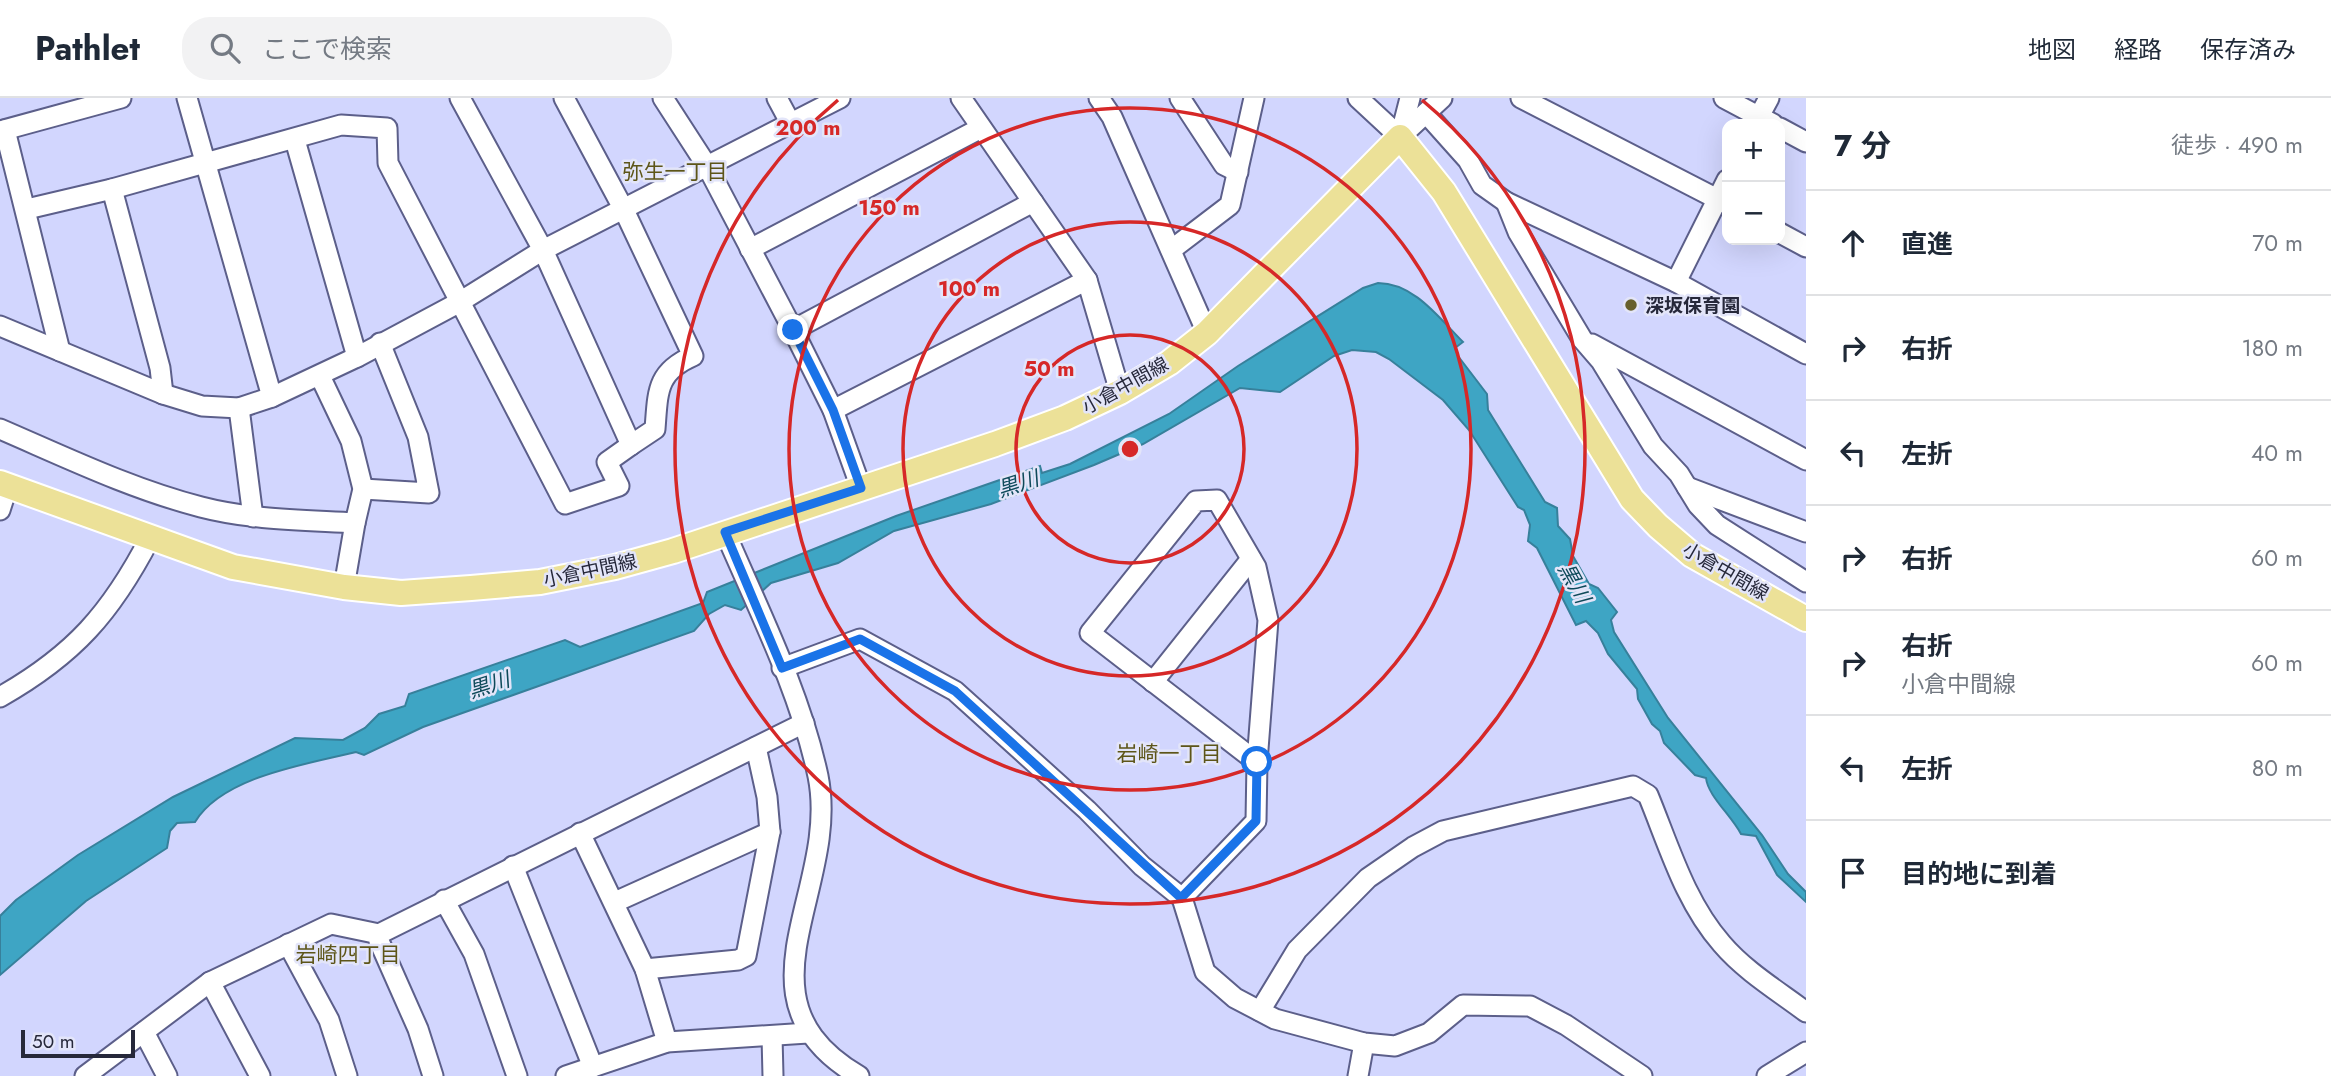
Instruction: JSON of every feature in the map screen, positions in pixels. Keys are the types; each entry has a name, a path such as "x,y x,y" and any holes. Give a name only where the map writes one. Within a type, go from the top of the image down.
{"main road":[{"name":"小倉中間線","path":"4,484 233,567 344,587 401,593 540,582 615,567 995,444 1065,418 1120,391 1168,362 1206,334 1399,137 1444,192 1632,499 1657,526 1692,555 1806,619"}],"street":[{"path":"60,351 27,209 2,131 121,98"},
{"path":"187,98 272,397"},
{"path":"460,98 543,250 631,445"},
{"path":"27,209 113,189 341,125 387,128 388,163 458,303 565,504 619,486 607,462 655,429 658,392 673,365 693,356 623,208 564,98"},
{"path":"663,98 707,166 793,330 833,410 861,488"},
{"path":"777,98 791,124"},
{"path":"0,326 163,394 202,406 239,408 272,397 357,357 458,303 543,250 840,98"},
{"path":"961,98 1087,280 1120,391"},
{"path":"1098,98 1112,117 1206,334"},
{"path":"1180,98 1224,165 1238,172"},
{"path":"1171,250 1230,205 1254,98"},
{"path":"1358,98 1399,137"},
{"path":"1399,137 1410,98"},
{"path":"1399,137 1442,98"},
{"path":"1521,98 1722,202 1675,282"},
{"path":"1724,98 1758,119"},
{"path":"1764,119 1769,98"},
{"path":"1426,113 1468,160 1482,186 1506,202 1675,282 1806,354"},
{"path":"750,249 981,128"},
{"path":"1785,131 1806,142"},
{"path":"295,140 357,357"},
{"path":"113,189 160,368 163,394"},
{"path":"793,330 1033,202"},
{"path":"1506,202 1518,232 1582,339 1601,361 1653,446 1679,474 1698,505 1717,525 1806,582"},
{"path":"1785,236 1806,247"},
{"path":"833,410 1087,280"},
{"path":"1582,339 1806,460"},
{"path":"363,489 429,493 418,437 380,343"},
{"path":"320,376 351,441 363,489 344,587"},
{"path":"239,408 253,517"},
{"path":"0,429 123,481 200,507 253,517 355,523"},
{"path":"0,510 4,484"},
{"path":"1687,487 1806,532"},
{"path":"1181,898 1256,821 1257,762 1268,620 1251,559 1217,500 1196,501 1090,633 1257,762"},
{"path":"725,532 804,723 819,779 820,837 792,974 795,1001 808,1034 833,1060 853,1074"},
{"path":"0,697 53,663 91,630 118,596 150,538"},
{"path":"1153,682 1251,559"},
{"path":"782,668 860,639 955,691 1181,898 1205,972 1235,998 1260,1012 1275,1019 1364,1043 1395,1046 1429,1033 1463,1005 1530,1006 1566,1025 1642,1076"},
{"path":"85,1076 210,982 331,924 379,934 804,723"},
{"path":"645,969 746,957 770,832 767,797 756,747"},
{"path":"1260,1012 1297,950 1368,878 1413,847 1443,831 1633,786 1648,794 1690,898 1723,946 1753,973 1806,1012"},
{"path":"615,902 770,832"},
{"path":"580,833 645,969 667,1042"},
{"path":"513,866 593,1067"},
{"path":"443,900 474,954 517,1076"},
{"path":"379,934 379,942 418,1028 433,1076"},
{"path":"288,944 329,1020 347,1076"},
{"path":"210,982 260,1076"},
{"path":"144,1032 167,1076"},
{"path":"566,1076 667,1042 808,1034"},
{"path":"772,1036 773,1076"},
{"path":"1358,1076 1364,1043"},
{"path":"1767,1076 1806,1052"}],"water":[{"name":"黒川","path":"1378,283 1403,289 1414,295 1463,342 1455,348 1458,356 1487,394 1488,410 1545,502 1557,508 1558,526 1570,539 1573,556 1589,584 1598,588 1617,612 1611,620 1614,632 1668,718 1762,835 1788,874 1806,892 1806,902 1777,875 1756,836 1741,834 1715,799 1706,778 1695,775 1664,743 1660,731 1652,724 1638,699 1637,689 1608,654 1598,633 1586,621 1576,625 1537,548 1528,541 1530,525 1524,510 1518,507 1469,430 1443,400 1389,359 1376,352 1352,350 1334,356 1280,392 1240,388 1143,444 1094,465 991,504 894,531 838,563 771,583 741,610 725,605 709,614 694,631 423,727 364,755 356,752 291,767 246,783 225,793 208,806 195,822 177,823 170,831 167,848 86,901 0,975 0,916 16,900 78,855 173,797 295,738 343,740 365,728 379,714 405,706 409,694 565,640 580,647 703,603 707,592 896,516 1040,466 1042,473 1070,464 1169,414 1238,366 1363,288"}],"place":[{"name":"深坂保育園","path":"1631,305"}],"district":[{"name":"弥生一丁目","path":"675,172"},
{"name":"岩崎一丁目","path":"1169,754"},
{"name":"岩崎四丁目","path":"348,955"}],"route":[{"path":"793,330 833,410 861,488 725,532 782,668 860,639 955,691 1087,810 1142,866 1181,898 1256,821 1257,762"}]}
